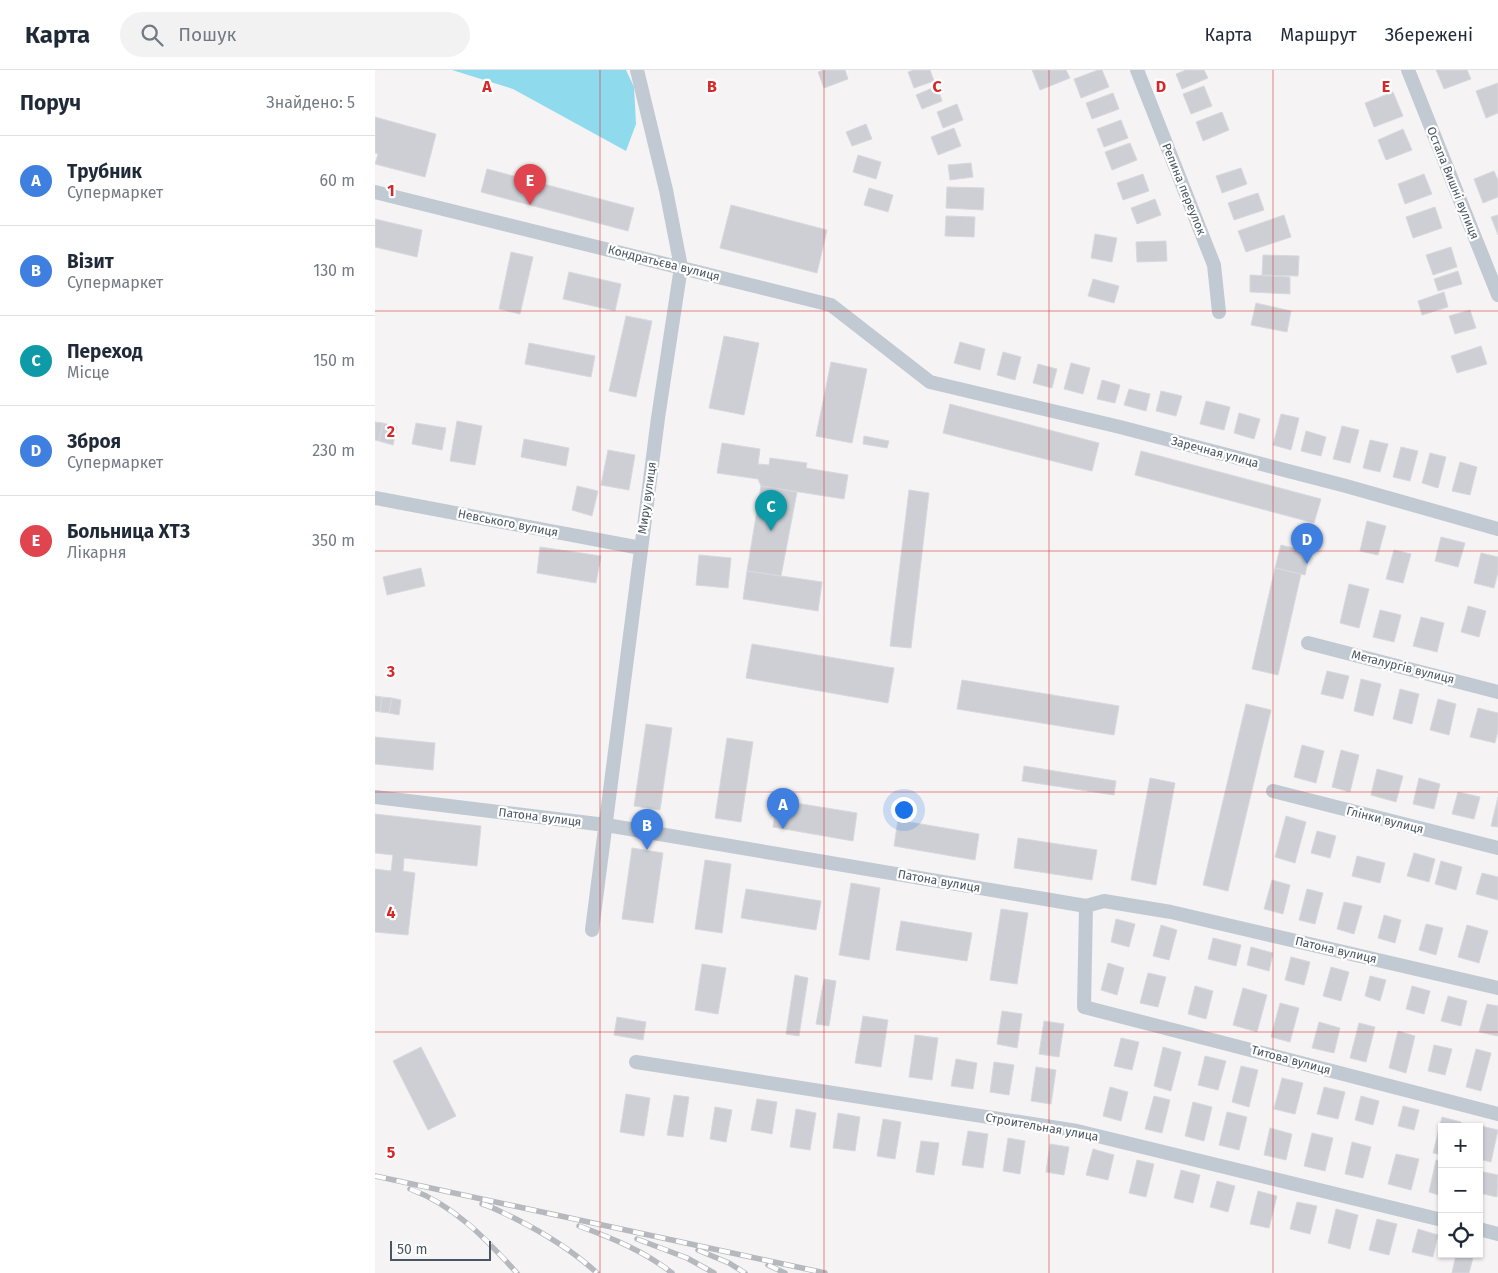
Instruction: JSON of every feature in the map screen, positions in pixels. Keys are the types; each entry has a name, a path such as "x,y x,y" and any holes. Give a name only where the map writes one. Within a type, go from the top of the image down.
{"street":[{"name":"Миру вулиця","path":"593,930 658,418 681,267 666,190 637,70"},
{"name":"Репина переулок","path":"1137,70 1214,265 1219,312"},
{"name":"Остапа Вишні вулиця","path":"1408,70 1498,296"},
{"name":"Кондратьєва вулиця","path":"375,192 831,305 930,382"},
{"name":"Заречная улица","path":"930,382 1120,427 1346,486 1498,529"},
{"name":"Невського вулиця","path":"375,498 641,548"},
{"name":"Металургів вулиця","path":"1308,643 1498,692"},
{"name":"Глінки вулиця","path":"1273,791 1498,848"},
{"name":"Патона вулиця","path":"375,797 606,825 1086,906 1104,901 1171,912 1498,988"},
{"name":"Титова вулиця","path":"1086,906 1084,1007 1498,1114"},
{"name":"Строительная улица","path":"636,1062 1077,1131 1438,1219"},
{"path":"1483,1230 1498,1234"}],"water":[{"path":"452,70 626,70 634,87 636,124 626,151 513,89"}],"building":[{"path":"824,70 845,70 848,79 824,88 818,72"},
{"path":"930,70 934,81 914,88 908,72"},
{"path":"1032,70 1066,70 1070,78 1040,90"},
{"path":"1102,70 1109,87 1081,98 1074,79"},
{"path":"1186,70 1204,70 1208,78 1182,89 1176,74"},
{"path":"1436,70 1467,70 1471,79 1444,89"},
{"path":"1498,83 1498,113 1486,118 1476,91"},
{"path":"937,86 942,101 922,109 916,95"},
{"path":"1204,86 1212,106 1191,114 1183,94"},
{"path":"1393,92 1403,116 1374,127 1365,103"},
{"path":"1113,93 1119,109 1092,119 1086,103"},
{"path":"957,104 963,120 943,128 937,112"},
{"path":"1222,112 1229,130 1203,141 1196,122"},
{"path":"375,117 436,134 425,177 375,164 378,154 375,153"},
{"path":"1121,120 1128,138 1104,147 1097,129"},
{"path":"866,124 872,139 852,146 846,132"},
{"path":"954,128 961,146 938,155 931,137"},
{"path":"1403,129 1412,150 1386,160 1378,140"},
{"path":"1130,143 1137,160 1112,170 1105,152"},
{"path":"858,155 881,162 876,179 853,172"},
{"path":"971,163 973,177 950,180 948,165"},
{"path":"1241,168 1247,184 1222,193 1216,176"},
{"path":"487,169 634,208 628,231 481,192"},
{"path":"1494,171 1498,180 1498,197 1483,203 1474,179"},
{"path":"1143,174 1149,191 1123,200 1117,183"},
{"path":"1424,174 1432,194 1405,204 1398,184"},
{"path":"947,187 984,188 983,210 946,208"},
{"path":"869,188 893,195 888,212 864,205"},
{"path":"1258,193 1264,210 1234,220 1228,203"},
{"path":"1155,199 1161,215 1137,224 1131,208"},
{"path":"731,205 827,230 817,273 720,248"},
{"path":"1435,207 1442,228 1413,238 1406,217"},
{"path":"1284,215 1291,237 1246,252 1238,231"},
{"path":"1498,215 1498,235 1491,217"},
{"path":"946,216 975,217 974,237 945,236"},
{"path":"375,219 422,230 417,257 375,247"},
{"path":"1095,234 1117,238 1112,262 1091,258"},
{"path":"1166,241 1167,261 1137,262 1136,242"},
{"path":"1451,247 1457,267 1433,275 1426,255"},
{"path":"511,252 533,257 520,314 499,309"},
{"path":"1263,255 1299,256 1298,276 1262,275"},
{"path":"1458,271 1462,284 1438,291 1434,279"},
{"path":"569,272 621,284 615,311 563,299"},
{"path":"1250,275 1290,277 1290,294 1250,292"},
{"path":"1093,279 1119,286 1114,303 1088,296"},
{"path":"1444,292 1448,307 1422,315 1418,301"},
{"path":"1256,303 1291,311 1287,332 1251,325"},
{"path":"1470,310 1476,328 1455,334 1449,316"},
{"path":"626,316 652,321 636,397 609,391"},
{"path":"724,336 759,343 744,415 709,408"},
{"path":"960,342 985,349 980,370 954,363"},
{"path":"529,343 595,356 591,377 525,364"},
{"path":"1481,346 1487,364 1457,373 1451,356"},
{"path":"1003,352 1021,357 1015,380 997,375"},
{"path":"831,362 867,369 852,443 816,436"},
{"path":"1071,363 1090,368 1083,394 1064,389"},
{"path":"1038,364 1057,369 1052,388 1033,383"},
{"path":"1102,380 1120,385 1115,403 1097,399"},
{"path":"1129,389 1150,394 1146,411 1124,405"},
{"path":"1161,391 1182,396 1176,416 1156,411"},
{"path":"1206,401 1230,407 1224,430 1200,424"},
{"path":"950,404 1099,443 1092,471 943,433"},
{"path":"1239,413 1260,419 1254,439 1234,433"},
{"path":"1281,414 1299,418 1291,450 1273,445"},
{"path":"457,421 482,426 475,465 450,461"},
{"path":"375,422 383,423 379,441 375,440"},
{"path":"383,423 397,427 393,445 379,441"},
{"path":"416,423 446,428 442,450 412,444"},
{"path":"1342,426 1359,430 1350,463 1333,459"},
{"path":"1306,431 1326,437 1321,456 1301,451"},
{"path":"864,436 889,441 887,448 863,444"},
{"path":"524,439 569,448 566,466 521,457"},
{"path":"1370,440 1388,444 1380,472 1363,468"},
{"path":"722,443 760,449 758,464 769,465 770,458 807,463 806,468 848,475 844,499 761,486 758,479 717,473"},
{"path":"1401,447 1418,451 1410,481 1393,477"},
{"path":"608,450 635,455 629,490 601,485"},
{"path":"1141,451 1321,499 1314,523 1135,475"},
{"path":"1430,453 1446,457 1438,488 1422,483"},
{"path":"1460,462 1477,467 1470,495 1452,491"},
{"path":"577,486 598,491 592,516 572,510"},
{"path":"761,486 797,492 781,576 747,571"},
{"path":"909,490 929,493 911,648 890,646"},
{"path":"1367,521 1386,526 1378,555 1360,551"},
{"path":"1441,537 1465,543 1458,567 1435,561"},
{"path":"1281,545 1310,552 1305,575 1275,568"},
{"path":"540,547 601,556 596,583 537,573"},
{"path":"1394,550 1411,554 1403,583 1386,579"},
{"path":"1481,553 1498,557 1498,572 1494,588 1474,583"},
{"path":"699,555 731,558 728,588 696,585"},
{"path":"421,568 425,586 387,595 383,577"},
{"path":"1275,568 1301,574 1278,675 1252,669"},
{"path":"747,571 822,582 818,611 743,599"},
{"path":"1349,584 1369,589 1359,628 1340,623"},
{"path":"1468,606 1486,611 1479,637 1461,632"},
{"path":"1380,610 1401,615 1394,642 1373,637"},
{"path":"1421,617 1444,623 1437,652 1413,646"},
{"path":"752,644 894,668 888,703 746,678"},
{"path":"1327,671 1349,676 1343,699 1321,694"},
{"path":"1361,679 1381,684 1373,716 1354,711"},
{"path":"962,680 1119,706 1114,735 957,709"},
{"path":"1400,689 1419,694 1412,724 1393,719"},
{"path":"375,696 382,697 380,712 375,711"},
{"path":"382,697 392,698 389,713 380,712"},
{"path":"392,698 401,700 399,715 389,713"},
{"path":"1438,699 1456,704 1449,735 1430,730"},
{"path":"1246,704 1271,710 1228,891 1203,885"},
{"path":"1478,708 1498,713 1498,731 1495,743 1470,737"},
{"path":"646,724 672,728 660,810 634,806"},
{"path":"375,737 435,743 433,770 375,764"},
{"path":"727,738 753,742 741,822 715,818"},
{"path":"1302,745 1324,751 1316,783 1294,777"},
{"path":"1341,750 1359,755 1350,792 1332,787"},
{"path":"1024,766 1116,781 1114,795 1022,781"},
{"path":"1377,769 1403,776 1396,802 1371,795"},
{"path":"1150,778 1175,783 1156,885 1131,880"},
{"path":"1419,778 1440,784 1434,809 1413,804"},
{"path":"1458,792 1480,797 1474,819 1452,814"},
{"path":"1498,797 1498,827 1491,826"},
{"path":"777,800 857,813 853,841 773,827"},
{"path":"375,814 481,826 477,866 404,858 403,871 415,873 408,935 375,932 375,869 391,871 393,855 375,853"},
{"path":"1286,816 1306,822 1295,863 1275,857"},
{"path":"898,820 979,834 975,860 894,846"},
{"path":"1317,831 1336,836 1330,858 1311,853"},
{"path":"1018,838 1097,850 1092,880 1014,868"},
{"path":"632,848 663,853 653,923 622,919"},
{"path":"1414,853 1435,859 1429,882 1407,876"},
{"path":"1357,856 1385,863 1380,883 1352,876"},
{"path":"705,860 731,864 722,933 695,929"},
{"path":"1441,861 1462,867 1456,890 1435,884"},
{"path":"1482,873 1498,877 1498,900 1476,894"},
{"path":"1272,880 1290,885 1283,914 1264,909"},
{"path":"851,883 880,888 869,960 839,955"},
{"path":"746,889 821,901 816,930 741,918"},
{"path":"1307,889 1323,893 1315,924 1299,920"},
{"path":"1344,902 1362,906 1354,934 1337,929"},
{"path":"1001,909 1028,913 1017,984 990,980"},
{"path":"1384,915 1401,920 1395,943 1378,938"},
{"path":"1116,919 1135,924 1129,947 1111,942"},
{"path":"901,921 972,933 967,961 896,950"},
{"path":"1426,924 1443,928 1436,955 1419,950"},
{"path":"1161,925 1177,930 1169,960 1153,956"},
{"path":"1467,925 1488,931 1479,963 1458,957"},
{"path":"1213,938 1241,945 1236,966 1208,959"},
{"path":"1251,947 1273,953 1269,971 1247,965"},
{"path":"1291,957 1310,962 1304,985 1285,980"},
{"path":"1108,963 1124,968 1117,995 1101,990"},
{"path":"702,964 726,968 718,1014 695,1010"},
{"path":"1331,967 1349,972 1341,1001 1323,996"},
{"path":"1148,973 1166,977 1158,1007 1140,1003"},
{"path":"795,975 808,978 799,1036 786,1034"},
{"path":"1370,976 1386,980 1380,1001 1365,996"},
{"path":"824,979 836,981 829,1026 816,1024"},
{"path":"1195,986 1213,991 1206,1019 1188,1014"},
{"path":"1412,986 1430,991 1424,1014 1406,1009"},
{"path":"1243,988 1267,995 1257,1032 1233,1025"},
{"path":"1448,996 1467,1001 1461,1026 1441,1021"},
{"path":"1280,1003 1299,1008 1290,1042 1271,1037"},
{"path":"1487,1004 1498,1006 1498,1036 1479,1032"},
{"path":"1002,1011 1022,1014 1017,1048 997,1044"},
{"path":"863,1016 888,1020 881,1067 855,1063"},
{"path":"617,1017 646,1022 643,1040 614,1035"},
{"path":"1044,1021 1064,1024 1059,1057 1039,1054"},
{"path":"1319,1022 1340,1028 1334,1053 1312,1048"},
{"path":"1359,1023 1375,1027 1366,1062 1350,1058"},
{"path":"1398,1031 1415,1036 1406,1073 1389,1068"},
{"path":"915,1035 938,1038 932,1080 909,1077"},
{"path":"1121,1038 1139,1042 1132,1070 1114,1066"},
{"path":"1434,1045 1452,1049 1445,1075 1428,1071"},
{"path":"421,1047 456,1116 428,1130 393,1061"},
{"path":"1163,1047 1181,1052 1171,1091 1154,1086"},
{"path":"1476,1049 1491,1053 1481,1091 1466,1087"},
{"path":"1205,1056 1226,1061 1218,1090 1198,1085"},
{"path":"956,1059 977,1063 973,1089 951,1086"},
{"path":"994,1062 1014,1065 1009,1095 990,1092"},
{"path":"1241,1066 1258,1070 1249,1107 1232,1102"},
{"path":"1036,1067 1056,1070 1051,1104 1031,1101"},
{"path":"1282,1078 1303,1083 1295,1114 1274,1109"},
{"path":"1110,1087 1128,1092 1121,1121 1103,1116"},
{"path":"1324,1087 1345,1092 1338,1119 1317,1114"},
{"path":"626,1094 650,1098 644,1136 620,1132"},
{"path":"674,1095 689,1097 683,1137 667,1135"},
{"path":"1154,1096 1170,1100 1162,1133 1145,1129"},
{"path":"1361,1096 1379,1101 1373,1125 1355,1120"},
{"path":"757,1099 777,1102 772,1134 751,1130"},
{"path":"1193,1102 1212,1107 1204,1141 1185,1136"},
{"path":"1403,1106 1419,1110 1414,1130 1398,1126"},
{"path":"715,1107 732,1110 726,1142 710,1139"},
{"path":"796,1109 816,1113 810,1150 790,1147"},
{"path":"1227,1112 1247,1117 1239,1150 1219,1145"},
{"path":"838,1113 860,1117 855,1151 833,1148"},
{"path":"1442,1117 1461,1122 1461,1123 1440,1123"},
{"path":"883,1119 901,1122 895,1159 877,1156"},
{"path":"1483,1126 1498,1130 1491,1162 1483,1160"},
{"path":"1270,1128 1292,1134 1286,1160 1264,1155"},
{"path":"968,1131 988,1134 983,1168 962,1165"},
{"path":"1312,1133 1333,1138 1325,1171 1304,1166"},
{"path":"1438,1133 1438,1154 1433,1153"},
{"path":"1008,1138 1025,1141 1020,1174 1003,1171"},
{"path":"921,1141 939,1143 934,1175 916,1172"},
{"path":"1352,1142 1371,1147 1363,1178 1345,1174"},
{"path":"1050,1144 1069,1147 1064,1175 1046,1172"},
{"path":"1093,1149 1114,1155 1108,1180 1086,1175"},
{"path":"1396,1154 1419,1159 1411,1190 1388,1184"},
{"path":"1137,1160 1154,1164 1146,1197 1129,1193"},
{"path":"1436,1160 1438,1160 1438,1195 1429,1192"},
{"path":"1181,1170 1200,1175 1193,1203 1174,1198"},
{"path":"1483,1172 1498,1175 1497,1197 1483,1194"},
{"path":"1217,1181 1235,1186 1228,1212 1210,1207"},
{"path":"1258,1191 1277,1196 1269,1228 1250,1224"},
{"path":"1297,1202 1317,1206 1310,1234 1290,1229"},
{"path":"1336,1209 1358,1215 1350,1249 1328,1243"},
{"path":"1377,1219 1397,1224 1389,1255 1369,1250"},
{"path":"1418,1229 1438,1235 1433,1257 1412,1252"},
{"path":"1455,1258 1473,1258 1469,1273 1452,1273"}],"railway":[{"path":"375,1176 825,1273"},
{"path":"410,1189 441,1204 468,1224 517,1273"},
{"path":"482,1204 494,1208 547,1236 568,1249 597,1273"},
{"path":"579,1226 627,1246 650,1258 672,1273"},
{"path":"637,1239 687,1258 714,1273"},
{"path":"698,1250 729,1263 745,1273"},
{"path":"768,1265 785,1273"}],"place":[{"name":"Больница ХТЗ","path":"530,205"},
{"name":"Переход","path":"771,531"},
{"name":"Зброя","path":"1307,564"},
{"name":"Трубник","path":"783,829"},
{"name":"Візит","path":"647,850"}]}
